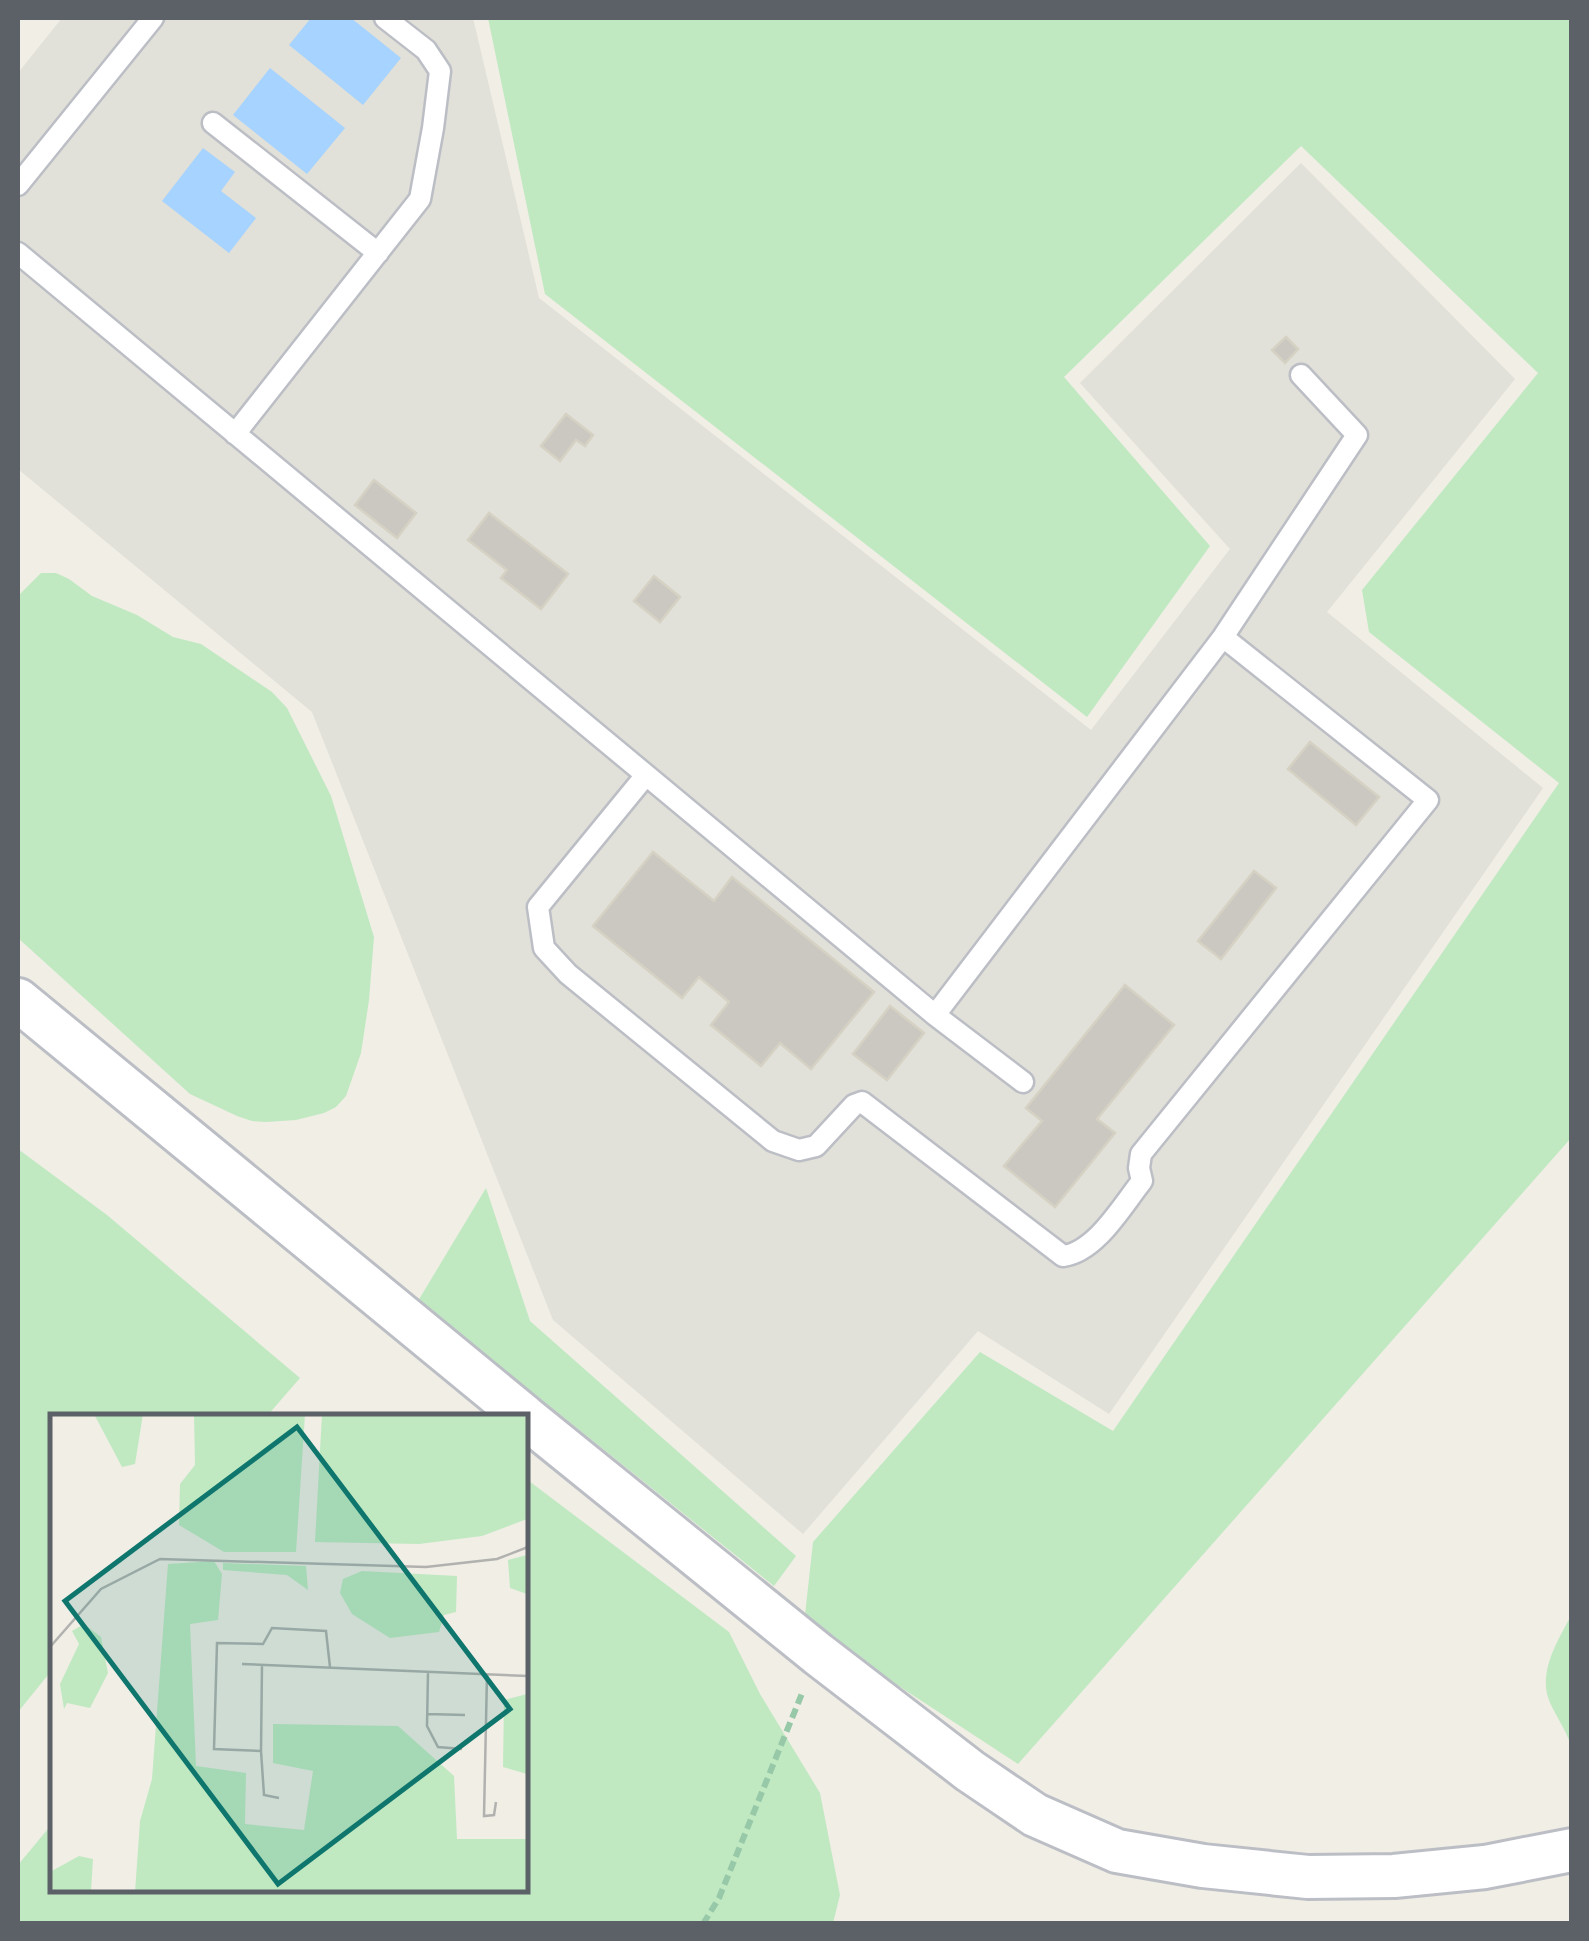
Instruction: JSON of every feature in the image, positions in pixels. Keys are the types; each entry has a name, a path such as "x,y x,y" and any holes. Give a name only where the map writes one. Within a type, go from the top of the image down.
{"street":[{"path":"18,1000 522,1414"},
{"path":"528,1419 818,1654 970,1771 1035,1815 1117,1851 1203,1866 1308,1877 1394,1876 1485,1868 1572,1850"}],"lane":[{"path":"18,185 153,18"},
{"path":"235,434 420,199 440,71 426,50 385,18"},
{"path":"213,123 378,253"},
{"path":"18,254 935,1015 1023,1082"},
{"path":"935,1015 1223,637 1357,435 1301,375"},
{"path":"646,774 538,907 544,948 568,974 773,1141 799,1150 816,1146 854,1105 862,1102 1063,1256 1072,1255 1091,1245 1142,1181 1141,1154 1428,800 1223,637"}],"path":[{"path":"703,1924 718,1898 818,1654"}],"shaded area":[{"path":"62,18 473,18 539,298 1091,730 1230,549 1080,383 1301,163 1515,379 1327,612 1543,788 1109,1414 978,1331 803,1534 553,1320 312,712 18,469 18,73"}],"green space":[{"path":"488,18 1571,18 1571,1138 1018,1764 804,1624 813,1542 980,1352 1113,1431 1559,783 1369,632 1362,590 1538,373 1301,146 1064,377 1210,546 1087,717 545,294"},
{"path":"41,573 56,573 173,637 201,644 272,692 287,708 331,796 374,937 361,1053 346,1096 336,1107 296,1120 252,1121 190,1094 18,938 18,596"},
{"path":"18,1149 107,1215 300,1378 269,1414 50,1414 50,1672 18,1712"},
{"path":"486,1188 530,1321 796,1556 774,1586 418,1301"},
{"path":"528,1480 729,1632 760,1694 820,1793 840,1895 833,1923 18,1923 18,1865 50,1826 50,1891 528,1891"},
{"path":"1571,1616 1571,1746 1549,1701 1546,1684 1552,1653"}],"water":[{"path":"311,18 351,18 401,58 363,105 289,45"},
{"path":"270,68 345,128 307,174 233,115"},
{"path":"203,148 235,172 221,191 256,218 229,253 162,201"}],"building":[{"path":"1286,337 1298,349 1285,363 1272,350"},
{"path":"566,414 593,435 585,446 576,440 560,461 541,446"},
{"path":"374,480 416,513 397,538 355,505"},
{"path":"489,513 568,574 541,609 501,578 507,570 468,540"},
{"path":"654,576 680,597 660,622 634,601"},
{"path":"1310,742 1379,797 1356,825 1288,769"},
{"path":"653,852 714,901 732,877 874,992 811,1069 780,1043 761,1066 711,1025 729,1002 699,977 682,998 593,926"},
{"path":"1254,871 1276,888 1221,959 1198,941"},
{"path":"1125,985 1174,1025 1097,1119 1115,1133 1055,1207 1004,1166 1042,1121 1026,1108"},
{"path":"890,1006 924,1033 887,1080 853,1054"}]}
